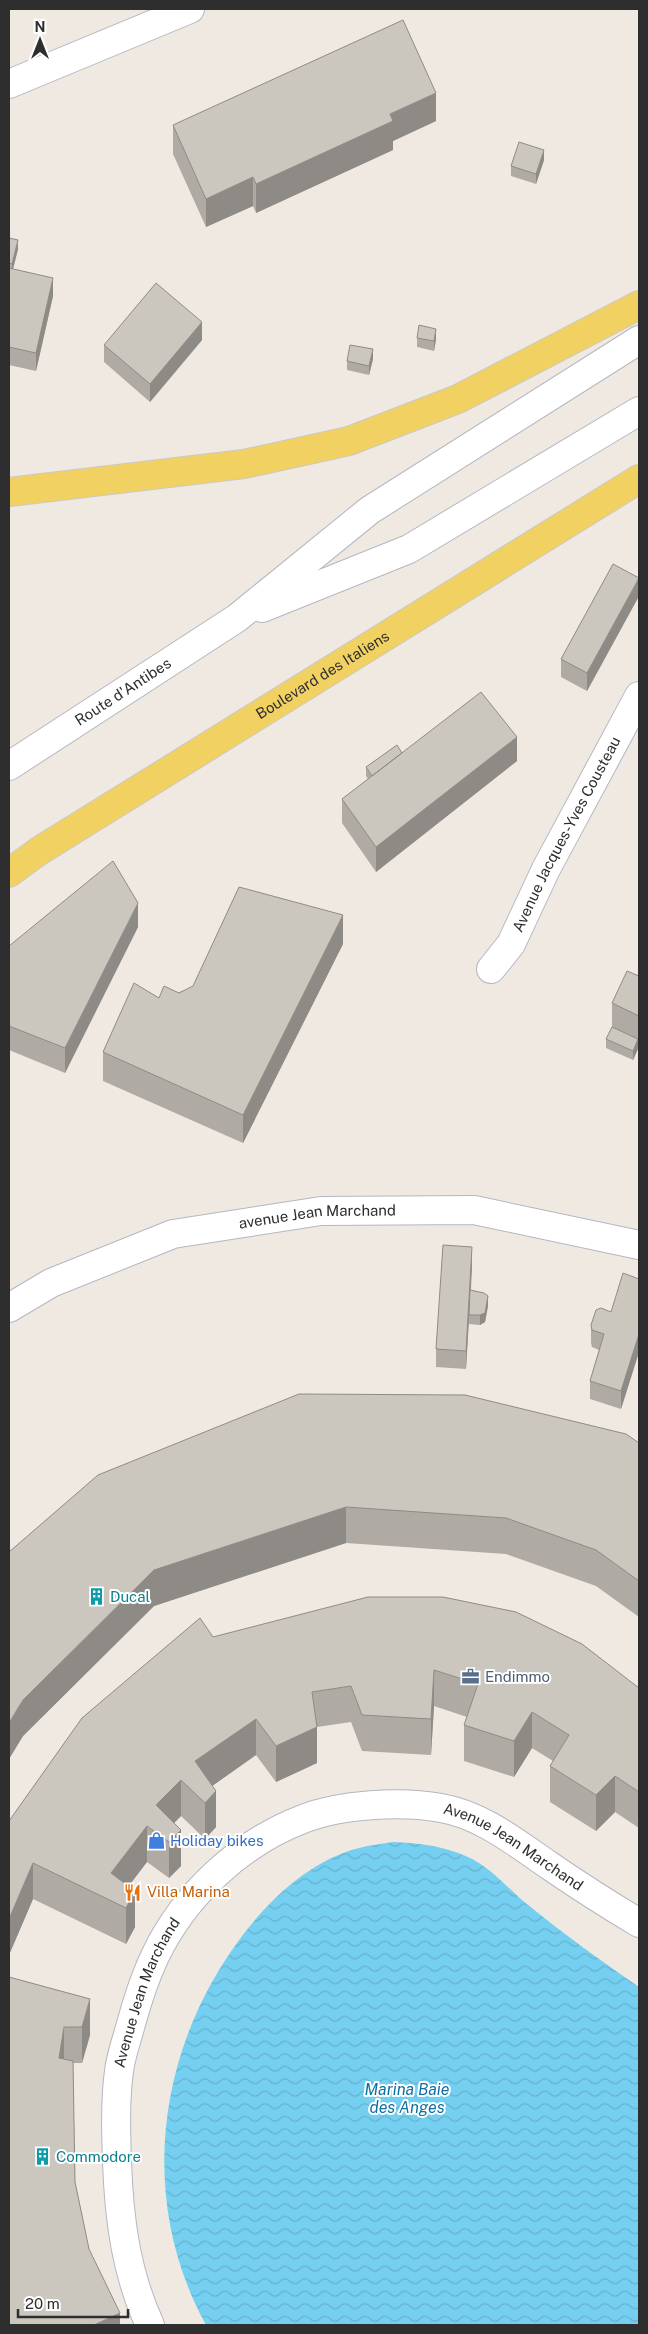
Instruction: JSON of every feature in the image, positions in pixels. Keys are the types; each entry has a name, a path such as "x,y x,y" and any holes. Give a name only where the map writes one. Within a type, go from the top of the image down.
{"main road":[{"path":"9,492 244,464 349,441 458,399 639,305"},
{"name":"Boulevard des Italiens","path":"9,873 47,846 639,479"}],"street":[{"path":"9,84 190,9"},
{"path":"237,618 370,510 639,340"},
{"path":"237,618 409,549 639,411"},
{"name":"Route d'Antibes","path":"9,766 237,618"},
{"name":"Avenue Jacques-Yves Cousteau","path":"491,969 510,944 546,869 639,696"},
{"name":"avenue Jean Marchand","path":"9,1308 51,1283 174,1234 321,1211 474,1210 639,1245"},
{"name":"Avenue Jean Marchand","path":"150,2325 137,2296 118,2209 116,2125 119,2069 136,2007 155,1956 182,1914 204,1885 247,1848 304,1818 347,1808 377,1805 441,1808 469,1815 489,1826 639,1923"}],"water":[{"name":"Marina Baie des Anges","path":"393,1842 422,1844 441,1848 459,1853 477,1862 555,1926 639,1987 639,2325 206,2325 185,2279 171,2231 165,2183 165,2134 173,2086 186,2039 206,1993 232,1950 257,1917 287,1887 321,1863 340,1854 372,1845"}],"building":[{"path":"403,20 436,93 390,114 393,121 256,184 253,177 206,199 173,125"},
{"path":"519,142 544,150 536,174 511,166"},
{"path":"9,238 18,240 12,264 9,263"},
{"path":"9,268 53,278 36,353 9,347"},
{"path":"156,283 202,322 150,384 104,345"},
{"path":"419,325 436,329 434,341 417,338"},
{"path":"350,345 373,349 369,366 347,361"},
{"path":"613,564 639,578 587,673 561,659"},
{"path":"481,692 517,737 376,847 342,799"},
{"path":"397,745 402,753 372,776 366,767"},
{"path":"113,861 138,903 65,1048 9,1026 9,946"},
{"path":"239,887 343,915 243,1115 103,1052 134,983 159,998 164,986 179,993 193,986"},
{"path":"627,971 639,976 639,1016 612,1003"},
{"path":"612,1027 638,1039 633,1051 606,1039"},
{"path":"443,1245 472,1247 466,1351 436,1349"},
{"path":"623,1273 639,1279 639,1334 621,1391 590,1381 604,1334 592,1330 591,1325 596,1310 601,1308 611,1312"},
{"path":"470,1290 484,1293 488,1296 485,1313 469,1315"},
{"name":"Ducal","path":"299,1394 465,1395 626,1434 639,1443 639,1581 596,1550 506,1518 346,1507 154,1570 23,1700 9,1723 9,1552 98,1475"},
{"path":"368,1597 443,1597 516,1612 582,1644 639,1688 639,1792 615,1776 596,1795 550,1766 569,1735 532,1712 514,1741 464,1725 478,1684 434,1670 431,1719 362,1715 351,1686 312,1692 317,1727 276,1746 256,1719 195,1761 216,1791 205,1803 181,1780 156,1805 181,1830 169,1842 147,1826 111,1873 135,1891 126,1908 33,1863 9,1919 9,1821 82,1718 200,1618 213,1637"},
{"name":"Commodore","path":"9,1977 90,1999 82,2027 64,2027 59,2058 73,2061 75,2182 89,2249 120,2313 94,2325 9,2325"}],"place":[{"name":"Ducal","path":"96,1597"},
{"name":"Endimmo","path":"471,1677"},
{"name":"Holiday bikes","path":"156,1841"},
{"name":"Villa Marina","path":"133,1892"},
{"name":"Commodore","path":"42,2157"}]}
